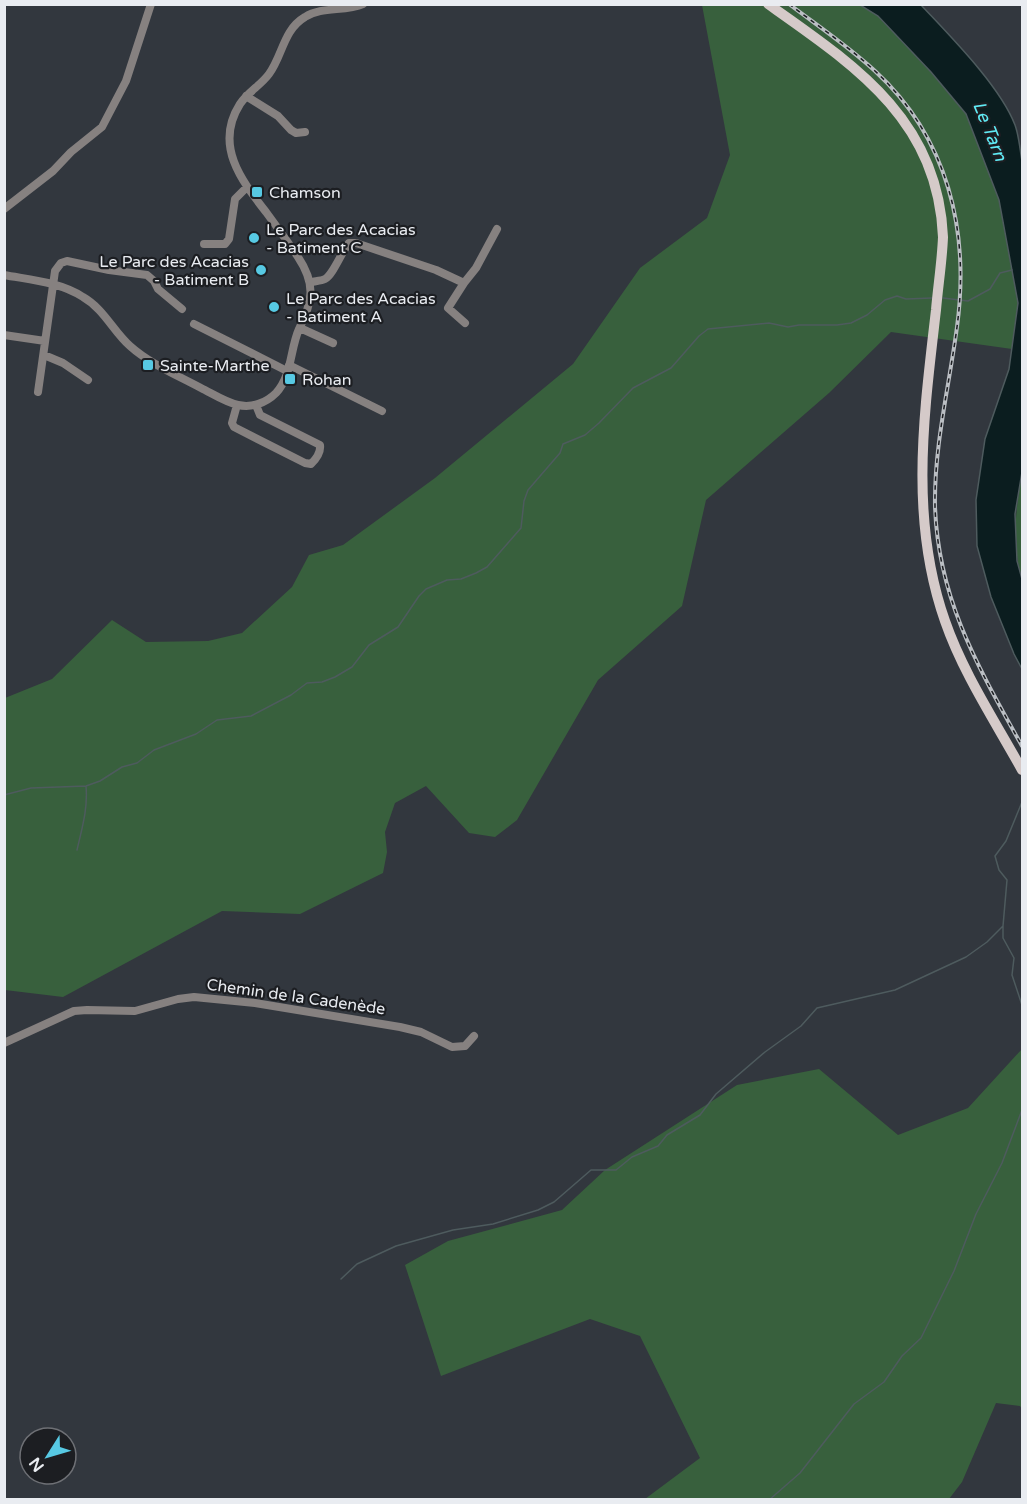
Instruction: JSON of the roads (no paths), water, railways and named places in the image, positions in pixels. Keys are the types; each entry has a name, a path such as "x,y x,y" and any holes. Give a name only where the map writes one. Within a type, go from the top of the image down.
{"main road":[{"path":"768,4 834,51 879,90 908,126 929,165 940,203 943,237 921,466 922,508 929,562 945,621 958,652 1023,770"}],"street":[{"path":"4,209 53,171 71,152 102,127 126,81 151,4"},
{"path":"4,275 67,288 95,305 129,346 148,360 237,405 256,405 275,394 282,385 295,339 310,303 311,282 298,257 247,187 234,163 230,140 231,131 235,114 246,96 271,72 286,36 297,22 307,15 321,11 353,9 363,4"},
{"path":"246,96 278,116 291,130 296,133 304,132"},
{"path":"204,244 225,244 229,238 235,199 247,187"},
{"path":"465,323 448,308 476,268 497,230"},
{"path":"311,282 325,279 330,275 341,253 350,243 436,270 464,283"},
{"path":"38,392 57,266 67,261 147,275 151,277 158,289 182,309"},
{"path":"194,324 382,411"},
{"path":"300,328 333,343"},
{"path":"4,335 45,341"},
{"path":"44,355 63,363 88,380"},
{"path":"237,405 232,423 234,427 305,463 310,464 315,460 320,445 260,415 256,405"},
{"name":"Chemin de la Cadenède","path":"4,1043 74,1011 135,1011 194,997 265,1005 400,1027 421,1032 452,1047 465,1047 474,1036"}],"water":[{"name":"Le Tarn","path":"860,5 921,5 960,46 986,78 1008,110 1018,134 1022,161 1022,472 1015,514 1017,561 1022,579 1022,669 991,597 977,546 976,500 985,439 1009,369 1018,303 999,200 966,114 931,72 878,16"}],"waterway":[{"path":"943,298 968,301 990,289 1000,273 1012,270"},
{"path":"4,795 31,788 86,786 100,781 122,767 137,763 154,750 196,734 217,720 251,716 291,695 307,683 322,682 352,667 369,645 398,627 426,589 447,580 461,579 487,567 521,528 524,501 528,490 560,453 563,444 585,435 633,388 671,368 708,329 769,323 788,327 837,325 851,323 867,315 885,300 897,296 906,299 932,298"},
{"path":"77,850 83,826 86,786"},
{"path":"341,1279 357,1264 396,1246 453,1230 493,1224 538,1210 554,1202 591,1170 616,1170 632,1157 658,1146 667,1135 700,1115 716,1094 765,1052 801,1026 817,1008 895,990 966,957 987,942 1003,926 1007,880 999,870 995,856 1006,841 1022,802"},
{"path":"1003,926 1003,938 1014,958 1012,975 1022,1005"},
{"path":"769,1500 800,1473 854,1404 884,1382 902,1356 921,1338 954,1271 976,1214 1002,1163 1022,1110"}],"railway":[{"path":"789,4 865,62 900,97 920,126 936,156 948,188 956,221 960,256 960,291 957,327 937,461 935,506 938,540 952,602 963,631 990,688 1022,746"}],"place":[{"name":"Chamson","path":"257,192"},
{"name":"Le Parc des Acacias - Batiment C","path":"254,238"},
{"name":"Le Parc des Acacias - Batiment B","path":"261,270"},
{"name":"Le Parc des Acacias - Batiment A","path":"274,307"},
{"name":"Sainte-Marthe","path":"148,365"},
{"name":"Rohan","path":"290,379"}]}
